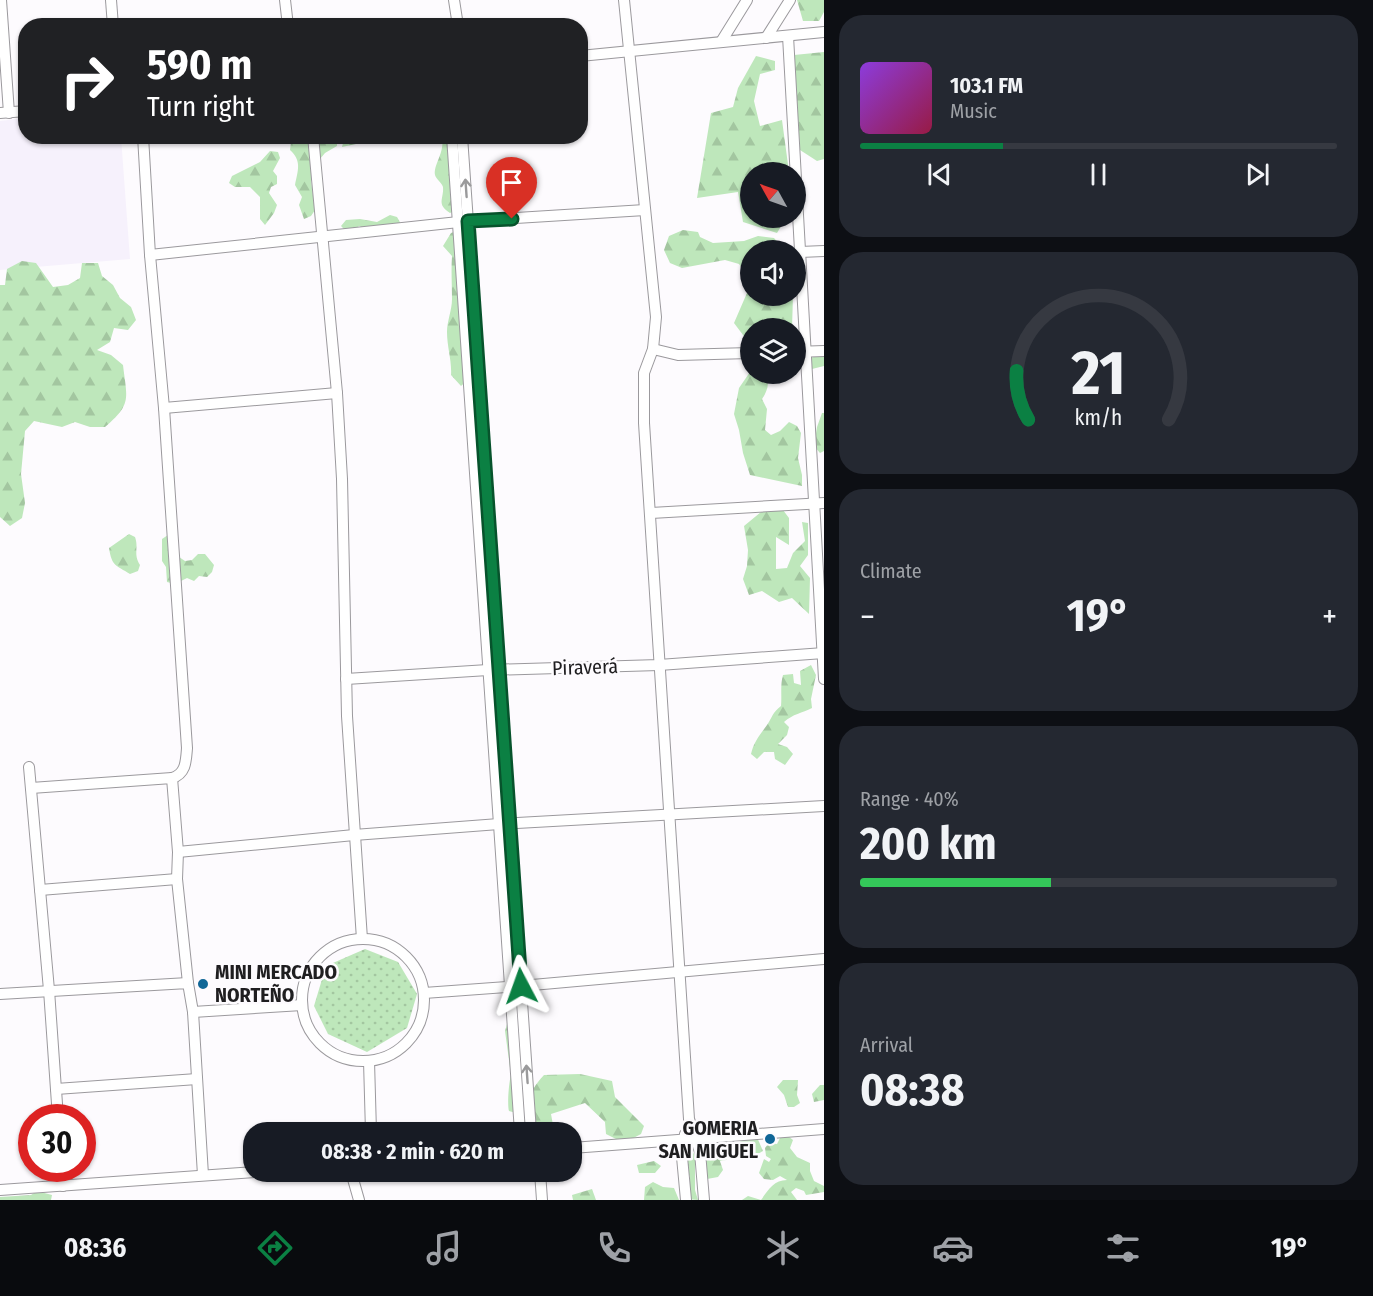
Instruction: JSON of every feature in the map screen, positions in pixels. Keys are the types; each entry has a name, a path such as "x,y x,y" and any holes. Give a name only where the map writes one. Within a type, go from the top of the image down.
{"street":[{"path":"1,0 4,113"},
{"path":"111,0 112,18"},
{"path":"285,0 287,18"},
{"path":"454,0 457,18"},
{"path":"624,0 656,318 656,333 644,373 644,423 690,1119 700,1152 704,1200"},
{"path":"721,42 747,0"},
{"path":"766,38 790,0"},
{"path":"588,55 824,32"},
{"path":"788,36 799,240"},
{"path":"30,788 172,778 179,776 183,771 187,748 143,144"},
{"path":"314,144 337,393 342,479 346,679 362,939"},
{"path":"453,144 463,222"},
{"path":"462,144 463,222 515,987 520,1122"},
{"path":"150,255 463,222 645,210"},
{"path":"806,252 824,251"},
{"path":"652,349 678,355 740,353"},
{"path":"806,352 824,351"},
{"path":"804,384 819,503 824,679"},
{"path":"164,408 337,393"},
{"path":"651,513 819,503"},
{"name":"Piraverá","path":"346,679 494,670 659,665 823,654"},
{"path":"28,767 50,990 57,1104"},
{"path":"172,778 178,852 177,879 193,1011 203,1175"},
{"path":"178,852 504,823 824,806"},
{"path":"40,890 177,879"},
{"path":"362,939 380,941 396,948 410,960 420,975 424,993 423,1012 416,1030 404,1046 388,1056 369,1061 350,1060 324,1047 307,1024 302,1005 304,985 312,967 325,952 343,942 362,939"},
{"path":"424,993 824,959"},
{"path":"0,994 188,983"},
{"path":"515,987 530,1122"},
{"path":"193,1011 302,1005"},
{"path":"369,1061 371,1122"},
{"path":"56,1089 197,1079"},
{"path":"686,1200 682,1157 690,1119"},
{"path":"582,1147 824,1129"},
{"path":"0,1191 243,1173"},
{"path":"63,1182 63,1186"},
{"path":"354,1182 359,1200"},
{"path":"541,1182 542,1200"}],"shaded area":[{"path":"18,119 18,144 122,144 130,259 0,270 0,121"}],"green space":[{"path":"797,0 824,0 824,12 819,21 803,21"},
{"path":"824,52 824,159 817,161 800,150 794,55"},
{"path":"756,56 775,61 775,70 760,74 754,101 760,126 782,120 788,162 740,162 740,204 738,192 697,198 711,113 733,107 738,88"},
{"path":"291,144 337,144 320,159 311,151 309,159 315,163 318,170 311,181 315,210 311,216 304,219 299,205 302,197 295,185 298,162 290,150"},
{"path":"442,144 459,144 456,210 450,213 443,207 443,187 435,175"},
{"path":"270,151 278,152 280,158 273,171 277,176 277,184 271,187 269,193 277,205 265,225 260,219 260,197 250,187 235,187 229,183 232,176 260,162"},
{"path":"390,215 397,217 401,224 366,229 359,226 354,231 346,231 341,226 346,220 360,219 377,222"},
{"path":"465,228 472,376 461,386 451,375 447,332 452,303 452,256 443,246 451,233"},
{"path":"762,228 780,228 777,233"},
{"path":"683,230 698,232 700,237 713,243 740,241 740,265 725,260 682,268 670,263 664,250 669,236"},
{"path":"758,236 776,240 747,240"},
{"path":"22,261 36,263 53,287 68,285 80,278 82,263 98,263 102,276 113,285 120,298 131,307 136,320 128,330 114,328 110,342 97,350 111,355 123,365 126,400 114,419 105,427 90,427 75,422 62,427 34,421 25,431 21,474 25,503 22,518 10,526 0,517 0,285 5,285 7,269"},
{"path":"741,306 793,306 792,318 740,318 740,331 734,323"},
{"path":"824,355 824,366 812,369 809,358"},
{"path":"742,384 768,384 762,399 767,409 765,430 771,435 780,431 789,422 797,426 801,433 798,458 802,486 750,475 734,414"},
{"path":"822,413 824,413 824,451 820,453 814,446"},
{"path":"780,506 789,518 789,545 776,537 776,569 787,568 793,553 805,541 802,522 808,523 808,555 800,566 810,578 809,614 792,598 779,602 762,591 749,595 743,579 748,550 744,526 761,512"},
{"path":"129,534 135,537 140,565 138,571 130,574 113,562 109,548"},
{"path":"168,535 179,557 185,561 192,560 198,554 205,554 214,565 212,572 207,577 199,576 194,581 187,578 175,584 167,582 166,567 162,561 162,539"},
{"path":"811,665 816,675 811,699 812,708 784,722 789,727 787,735 778,744 787,747 793,754 785,765 775,759 774,752 764,752 757,759 751,754 752,749 774,713 781,706 783,675 793,674 794,683 801,685 800,671"},
{"path":"365,949 398,962 417,994 407,1028 367,1052 328,1034 314,1006 326,966"},
{"path":"512,1019 521,1029 518,1051 523,1064 518,1078 516,1113 509,1111 508,1108 511,1075 505,1031"},
{"path":"580,1074 612,1081 615,1097 644,1126 641,1134 624,1143 606,1134 605,1122 585,1103 551,1114 552,1122 533,1122 529,1109 530,1095 544,1075"},
{"path":"783,1080 798,1080 797,1095 800,1103 794,1107 788,1107 784,1095 777,1087"},
{"path":"820,1085 824,1085 824,1100 814,1102 812,1094"},
{"path":"746,1135 756,1135 763,1151 748,1157 742,1150 740,1142"},
{"path":"781,1136 788,1136 793,1140 790,1148 797,1157 810,1163 814,1181 824,1186 824,1192 806,1195 804,1191 796,1188 791,1192 797,1200 761,1200 775,1184 787,1180 780,1176 773,1180 764,1179 759,1173 764,1159 769,1162 771,1159 766,1156 765,1148 769,1143 777,1144"},
{"path":"726,1139 731,1142 734,1151 726,1160 720,1161 723,1170 718,1177 707,1179 704,1153 706,1148 713,1147 718,1141"},
{"path":"689,1148 695,1155 695,1190 698,1200 686,1199 690,1176 685,1172 684,1153"},
{"path":"654,1161 661,1166 655,1173 639,1173 637,1165"},
{"path":"653,1182 663,1187 674,1188 679,1200 644,1200 645,1187"},
{"path":"592,1189 596,1200 573,1200 572,1195"},
{"path":"37,1191 52,1195 51,1200 0,1200 0,1197 31,1195"},
{"path":"748,1196 761,1200 742,1200"}],"place":[{"name":"MINI MERCADO NORTEÑO","path":"203,984"},
{"name":"GOMERIA SAN MIGUEL","path":"770,1139"}],"route":[{"path":"512,219 468,221 521,986"}]}
